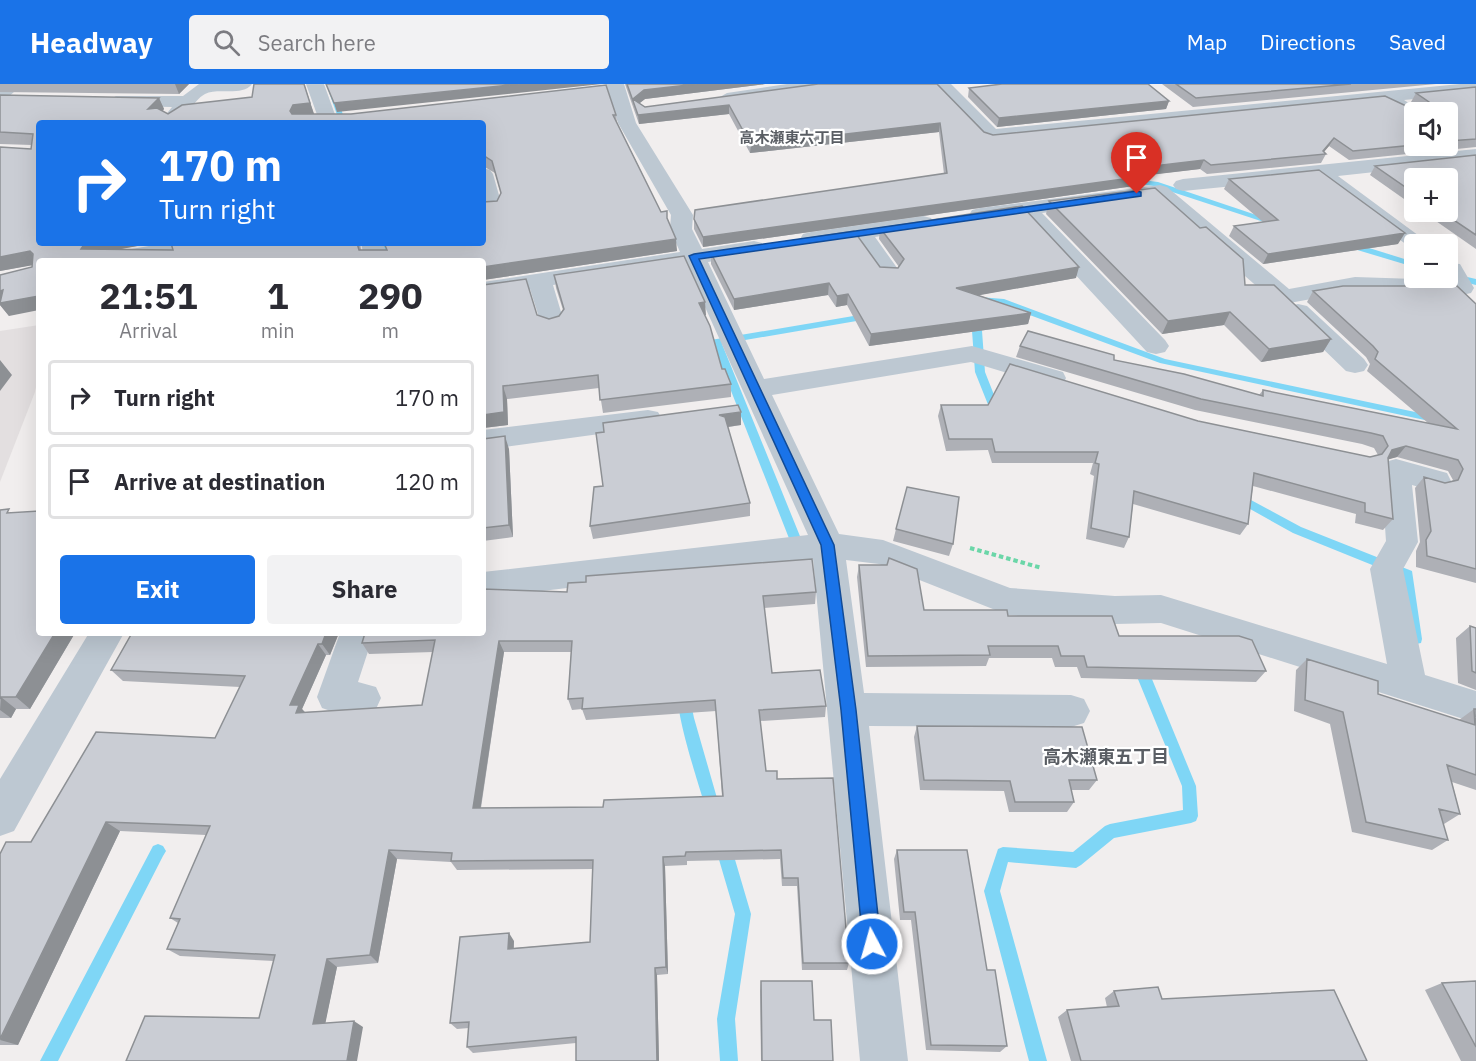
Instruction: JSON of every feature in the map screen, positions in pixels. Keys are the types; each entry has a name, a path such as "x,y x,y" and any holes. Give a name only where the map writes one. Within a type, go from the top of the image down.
{"street":[{"path":"171,120 202,86 243,84"},
{"path":"315,84 335,120"},
{"path":"710,100 765,94 770,87 825,84"},
{"path":"1363,84 1404,107"},
{"path":"944,88 991,135 1476,85"},
{"path":"593,90 616,86 627,123 682,219 681,229 732,339 752,401 809,547 848,710 884,1061"},
{"path":"944,88 973,88"},
{"path":"1264,89 1286,104"},
{"path":"0,95 19,92"},
{"path":"0,99 19,92"},
{"path":"1163,96 1188,115"},
{"path":"94,101 187,102"},
{"path":"1458,141 1476,153"},
{"path":"1183,185 1476,153"},
{"path":"1319,171 1405,234"},
{"path":"486,186 491,206 486,207"},
{"path":"486,289 948,219 1160,191 1284,297 1354,365"},
{"path":"1025,208 1156,346"},
{"path":"860,232 888,272"},
{"path":"112,258 135,249 166,250 166,258"},
{"path":"1284,297 1355,284 1461,279"},
{"path":"540,280 551,322"},
{"path":"752,401 979,356 1078,386"},
{"path":"486,440 672,416"},
{"path":"1420,689 1389,564 1402,542 1396,469 1436,480"},
{"path":"486,585 809,547 884,552 1008,601 1115,610 1161,609 1476,706"},
{"path":"0,817 105,636"},
{"path":"356,636 335,697 363,698"},
{"path":"848,710 1071,711"}],"shaded area":[{"path":"36,325 35,392 0,482 0,331"}],"building":[{"path":"254,84 304,84 310,103 293,105 290,111 292,114 351,114 606,85 616,115 613,115 661,212 667,211 667,218 676,239 486,267 486,258 36,258 36,297 0,303 3,290 0,291 0,275 32,267 33,254 30,251 0,257 0,147 31,149 33,134 0,132 0,95 159,98 148,109 157,108 168,114 182,105 252,97"},
{"path":"326,84 520,84 334,103"},
{"path":"627,84 697,84 644,90 633,99 645,107 818,84 937,84 984,132 993,135 1385,96 1404,105 1404,146 1353,151 1334,138 1323,151 1326,154 1211,165 1204,160 1128,169 1138,177 703,237 694,219 695,210 947,173 940,123 751,145 729,105 638,115"},
{"path":"1002,84 1148,84 1169,101 999,118 969,88"},
{"path":"1176,84 1351,84 1196,98"},
{"path":"1476,87 1476,139 1458,140 1458,102 1429,102 1416,93"},
{"path":"1476,155 1476,235 1457,222 1458,168 1404,168 1404,186 1375,166"},
{"path":"1319,170 1405,233 1268,254 1234,226 1278,220 1229,179"},
{"path":"1155,188 1200,228 1206,227 1243,259 1245,285 1274,285 1331,339 1269,349 1230,312 1168,321 1049,201"},
{"path":"1022,206 1079,267 956,288 1031,313 871,334 848,294 837,296 829,283 734,299 711,253 854,231 880,267 898,268 904,259 880,228"},
{"path":"684,256 705,302 699,303 710,326 722,369 725,369 731,384 600,400 598,375 503,386 504,412 486,415 486,285 526,279 537,315 549,319 559,316 564,309 554,275"},
{"path":"1343,286 1458,287 1476,304 1476,569 1427,556 1426,540 1431,531 1424,477 1445,483 1458,480 1463,469 1458,460 1406,446 1392,450 1388,458 1393,519 1365,512 1365,503 1254,473 1248,524 1134,491 1129,537 1091,528 1099,464 1095,463 1098,452 995,452 992,439 949,439 941,405 988,405 1010,364 1198,421 1370,457 1382,454 1388,446 1383,436 1201,399 1020,346 1028,331 1114,355 1114,360 1184,374 1263,396 1263,390 1457,429 1375,359 1378,352 1373,346 1313,291"},
{"path":"738,405 741,412 719,415 725,417 750,503 590,526 594,487 603,486 596,433 604,432 603,423"},
{"path":"505,436 509,525 486,528 486,439"},
{"path":"907,487 959,497 953,544 896,529"},
{"path":"9,509 7,513 36,511 36,636 53,636 16,697 1,697 0,699 0,510"},
{"path":"889,558 917,569 924,610 1007,610 1008,616 1112,616 1119,636 1239,636 1252,640 1266,671 1087,667 1084,656 1061,656 1058,646 988,646 990,655 868,656 859,565 887,565"},
{"path":"812,559 816,592 763,596 772,673 820,670 826,706 759,710 766,771 777,771 777,779 833,778 849,963 803,963 798,878 783,878 781,850 686,852 685,856 663,857 666,967 655,968 657,1061 576,1061 576,1037 467,1047 469,1022 450,1023 460,937 509,933 508,949 590,942 593,860 451,861 452,853 389,850 370,955 327,959 313,1024 354,1021 347,1061 126,1061 145,1016 259,1018 275,955 167,949 180,919 170,918 210,826 106,822 0,1039 0,854 6,842 31,842 96,732 215,738 245,676 111,670 130,636 325,636 322,644 318,644 290,705 299,705 296,713 422,705 435,640 362,643 364,636 486,636 486,589 567,592 568,583 586,582 586,576","holes":["499,641 572,641 568,699 583,698 582,709 715,700 723,796 604,800 603,807 473,808"]},
{"path":"1470,626 1476,628 1476,673 1472,671"},
{"path":"1307,659 1378,681 1378,694 1475,725 1474,709 1476,709 1476,775 1447,765 1460,814 1439,809 1448,840 1366,822 1343,712 1305,700"},
{"path":"917,726 1082,727 1097,780 1069,780 1074,802 1015,802 1010,781 924,780"},
{"path":"897,850 967,850 987,970 995,970 1007,1046 931,1045 915,912 904,912"},
{"path":"761,981 812,981 814,1020 831,1020 833,1061 762,1061"},
{"path":"1476,981 1476,1047 1442,983"},
{"path":"1158,987 1162,999 1334,990 1367,1061 1081,1061 1067,1010 1119,1006 1114,991"}],"waterway":[{"path":"329,84 342,120"},
{"path":"1120,179 1155,184 1273,222"},
{"path":"1347,244 1404,262"},
{"path":"384,246 386,258"},
{"path":"1458,278 1476,282"},
{"path":"979,300 1001,301 1163,361 1434,419"},
{"path":"699,345 871,316"},
{"path":"976,317 980,372 994,407 1000,409"},
{"path":"717,343 800,551"},
{"path":"1238,497 1297,530 1408,574 1416,639"},
{"path":"1038,1061 992,891 1003,854 1076,860 1110,831 1191,816 1189,786 1140,667"},
{"path":"684,698 687,718 714,812"},
{"path":"723,846 743,914 726,1019 729,1061"},
{"path":"49,1061 158,851"}],"district":[{"name":"高木瀬東六丁目","path":"792,138"},
{"name":"高木瀬東五丁目","path":"1106,757"}],"route":[{"path":"872,944 828,545 694,256 1137,194"}]}
